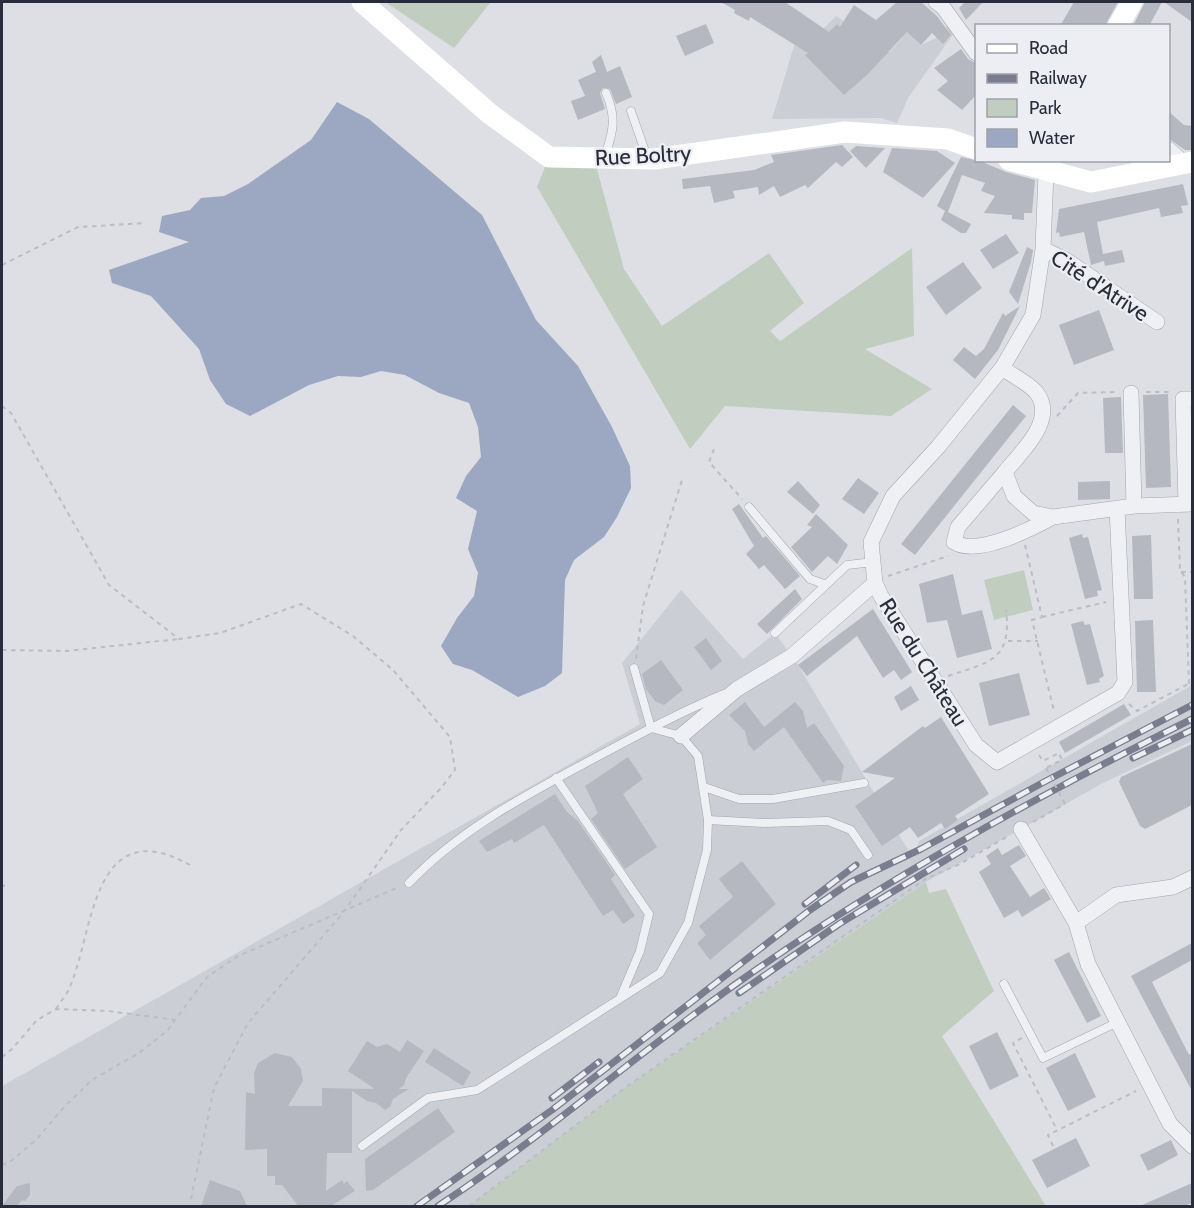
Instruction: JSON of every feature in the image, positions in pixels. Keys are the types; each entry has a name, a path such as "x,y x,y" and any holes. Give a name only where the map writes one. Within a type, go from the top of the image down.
{"street":[{"name":"Rue Boltry","path":"362,2 490,114 549,157 648,159 845,132 948,139 975,149"},
{"path":"1119,24 1132,2"},
{"path":"943,3 975,51"},
{"path":"1022,162 1047,166 1090,182 1167,162"},
{"name":"Rue du Château","path":"1047,166 1043,249 1033,315 1002,368 938,447 893,496 871,542 875,583 976,745 997,762 1118,693"},
{"name":"Cité d'Atrive","path":"1043,249 1066,260 1157,322"},
{"path":"1002,368 1036,393 1044,411 1042,424 958,527 954,542 962,547 1022,534 1053,517"},
{"path":"1131,393 1134,506"},
{"path":"1005,472 1014,496 1033,513 1053,517 1134,506 1186,504 1188,399"},
{"path":"1117,509 1125,682 1118,693"},
{"path":"681,736 737,689 792,656 875,583"},
{"path":"1021,829 1076,922 1088,964 1170,1124 1190,1139"},
{"path":"1076,922 1116,895 1173,887 1192,878"}],"lane":[{"path":"604,158 612,135 614,110 606,93"},
{"path":"631,111 648,159"},
{"path":"749,507 810,579 824,584"},
{"path":"775,633 824,584 847,565 874,562"},
{"path":"634,668 651,728"},
{"path":"409,883 434,856 556,778 651,728 737,689"},
{"path":"362,1146 428,1098 477,1090 660,972 688,923 706,850 708,820 698,756 681,736 651,728"},
{"path":"556,778 650,914 640,951 620,998"},
{"path":"704,787 739,799 773,799 864,783"},
{"path":"708,820 764,823 828,821 851,830 868,855"},
{"path":"1004,984 1043,1058 1118,1022"}],"path":[{"path":"2,264 78,227 146,223"},
{"path":"1042,424 1052,423 1078,393 1169,391 1188,399"},
{"path":"2,406 11,413 109,585 179,639"},
{"path":"714,449 710,457 713,468 749,507"},
{"path":"634,668 644,606 682,480"},
{"path":"1118,693 1137,711 1191,683 1185,577 1181,572 1186,504"},
{"path":"1022,534 1042,617"},
{"path":"875,583 893,572 949,555 962,547"},
{"path":"1181,572 1192,572"},
{"path":"1058,727 1032,620 1121,599"},
{"path":"2,650 66,651 219,633 301,604 353,636 393,670 450,737 455,770 401,830 343,913 243,1032 214,1088 191,1199"},
{"path":"934,681 994,659 1007,641 1006,610"},
{"path":"1007,641 1038,641"},
{"path":"1037,819 1065,804 1046,768 1062,760 1059,753 1043,761"},
{"path":"469,1206 626,1087 927,878 960,864 1021,829"},
{"path":"2,1057 37,1020 56,1009 69,988 91,907 105,878 120,860 144,851 163,852 190,865"},
{"path":"2,1165 10,1162 37,1139 64,1107 92,1080 139,1053 167,1031 207,977 238,956 409,883"},
{"path":"56,1009 108,1011 176,1020"},
{"path":"1030,1034 1012,1043 1058,1130"},
{"path":"1053,1146 1048,1135 1150,1084"}],"shaded area":[{"path":"836,16 890,52 907,32 921,45 936,38 948,25 954,33 908,98 897,123 881,118 772,119 797,36 805,47"},
{"path":"681,590 743,659 775,633 798,665 913,858 919,841 1192,685 1192,741 1105,782 926,882 626,1087 469,1206 2,1206 2,1086 640,724 622,663"}],"green space":[{"path":"385,2 491,2 454,48"},
{"path":"549,157 594,158 624,269 662,326 769,253 804,303 770,331 780,341 912,248 914,336 865,349 932,389 891,416 725,406 690,449 537,187"},
{"path":"1024,570 1033,610 994,620 984,580"},
{"path":"926,882 929,893 946,889 994,991 942,1036 1046,1206 469,1206 626,1087"}],"water":[{"path":"337,102 369,119 482,215 536,320 578,366 612,427 630,466 631,488 617,517 604,537 574,560 565,580 562,673 545,686 518,697 472,670 453,664 441,646 457,618 474,596 478,573 468,549 477,511 456,498 466,476 481,457 478,427 469,403 439,393 405,375 381,371 361,377 338,376 309,385 250,416 226,404 210,380 199,349 151,296 112,283 109,270 189,242 159,232 162,216 190,210 201,198 224,196 248,184 311,140"}],"building":[{"path":"721,2 785,2 829,32 837,24 840,27 854,5 876,20 897,2 921,2 937,16 951,35 943,44 932,33 921,45 907,32 868,74 844,95 805,55 808,53 750,17 749,21 734,13 735,10"},
{"path":"965,2 983,2 966,20 959,8"},
{"path":"1074,2 1118,2 1106,24 1061,24"},
{"path":"1145,2 1162,2 1150,24 1134,24"},
{"path":"1164,2 1192,2 1192,22"},
{"path":"706,24 714,43 685,56 676,36"},
{"path":"961,49 968,59 975,62 975,96 962,110 937,90 948,81 934,68"},
{"path":"601,55 607,72 620,66 632,97 616,104 610,89 603,88 600,93 605,109 578,120 571,101 585,96 578,80 596,72 592,62"},
{"path":"1170,113 1184,125 1192,126 1192,150 1185,150 1170,139"},
{"path":"842,145 853,157 842,167 836,162 808,188 805,185 780,197 774,186 759,195 758,187 733,191 735,198 714,203 710,186 683,189 682,179 754,170 774,162 771,155"},
{"path":"856,146 885,148 866,168 850,151"},
{"path":"892,148 937,151 955,163 923,198 883,172"},
{"path":"961,157 1035,180 1032,213 1024,213 1024,220 1012,219 1012,215 984,213 995,196 981,191 985,183 962,175 948,212 971,224 966,233 961,233 941,220 945,211 937,206"},
{"path":"1183,184 1188,205 1181,206 1183,213 1161,217 1159,208 1097,222 1103,254 1122,250 1125,262 1105,266 1104,261 1091,265 1084,232 1060,237 1059,232 1056,233 1059,209"},
{"path":"1006,234 1019,253 993,269 980,250"},
{"path":"1027,247 1033,250 1018,304 1009,292"},
{"path":"963,262 982,288 946,315 926,287"},
{"path":"1020,306 998,350 975,379 953,360 964,347 976,356 984,349 1003,313 1005,316"},
{"path":"1099,310 1114,350 1074,365 1059,325"},
{"path":"1168,394 1171,487 1146,488 1143,395"},
{"path":"1121,397 1123,453 1105,453 1103,398"},
{"path":"1013,405 1026,416 915,555 901,544"},
{"path":"858,478 879,493 864,514 842,499"},
{"path":"798,481 820,505 813,514 787,492"},
{"path":"1110,481 1110,499 1078,500 1078,482"},
{"path":"739,504 763,538 766,536 800,576 785,589 764,565 759,569 746,554 754,546 732,509"},
{"path":"816,514 848,545 837,564 828,556 812,572 791,547 812,527 807,525"},
{"path":"1082,534 1083,538 1088,537 1102,590 1097,591 1098,596 1085,599 1069,538"},
{"path":"1151,535 1153,599 1134,599 1132,536"},
{"path":"953,574 962,615 982,610 992,649 957,658 947,620 927,623 919,584"},
{"path":"795,589 802,599 767,634 757,624"},
{"path":"873,609 912,672 901,680 894,670 883,678 857,636 807,676 798,665"},
{"path":"1153,620 1156,692 1137,692 1135,621"},
{"path":"1083,621 1085,625 1090,624 1104,676 1099,679 1100,682 1087,685 1071,624"},
{"path":"706,638 722,661 711,670 694,647"},
{"path":"661,660 683,690 664,705 655,701 646,689 642,674"},
{"path":"1019,673 1030,715 989,726 979,683"},
{"path":"911,686 919,700 901,711 894,697"},
{"path":"745,702 764,727 795,702 803,711 807,728 814,723 844,766 841,781 827,780 823,783 784,727 754,751 748,744 745,731 729,715"},
{"path":"1124,704 1131,715 1065,753 1059,742"},
{"path":"941,717 989,794 955,816 958,820 945,829 941,823 918,838 910,827 882,846 855,806 895,778 862,772 923,726 925,728"},
{"path":"1192,744 1192,805 1145,829 1140,826 1119,782 1121,777"},
{"path":"628,757 643,779 623,794 657,847 625,869 591,819 598,813 585,786"},
{"path":"555,794 567,812 578,821 615,875 611,879 635,916 623,924 613,910 603,916 544,825 514,843 512,839 487,852 479,841"},
{"path":"1019,845 1026,856 1010,866 1030,897 1044,888 1051,899 1022,917 1018,910 1004,918 979,872 991,864 986,856 998,848 1002,855"},
{"path":"742,861 776,904 710,960 697,943 706,935 699,926 733,897 719,879"},
{"path":"1192,943 1192,960 1152,982 1189,1055 1192,1052 1192,1091 1131,976"},
{"path":"1069,952 1101,1016 1087,1023 1054,960"},
{"path":"997,1032 1019,1076 990,1090 969,1046"},
{"path":"407,1040 424,1051 406,1078 404,1085 399,1089 409,1089 393,1099 390,1107 385,1110 352,1091 352,1153 327,1153 326,1191 342,1180 344,1184 347,1181 355,1191 331,1206 298,1206 282,1185 275,1185 275,1176 267,1176 267,1149 245,1150 246,1092 255,1094 254,1073 258,1063 275,1053 292,1057 301,1069 303,1081 288,1106 322,1106 322,1088 375,1089 348,1071 367,1041 377,1047 387,1044 400,1052"},
{"path":"434,1048 471,1072 463,1086 425,1062"},
{"path":"1075,1053 1096,1097 1068,1111 1046,1068"},
{"path":"438,1108 455,1132 373,1190 366,1191 365,1159"},
{"path":"1076,1138 1090,1166 1047,1188 1032,1160"},
{"path":"1171,1140 1178,1155 1148,1171 1140,1155"},
{"path":"210,1180 240,1191 247,1206 201,1206"},
{"path":"30,1183 30,1195 25,1201 22,1200 17,1206 2,1206 17,1186"},
{"path":"1192,1183 1192,1203 1184,1206 1140,1206"}],"railway":[{"path":"417,1206 552,1110 810,910 851,882 921,849 1192,705"},
{"path":"438,1206 517,1150 710,1002 803,938 966,838 1192,719"},
{"path":"1133,758 1192,730"},
{"path":"739,993 839,924 964,849"},
{"path":"805,904 856,865"},
{"path":"552,1098 599,1062"}]}
